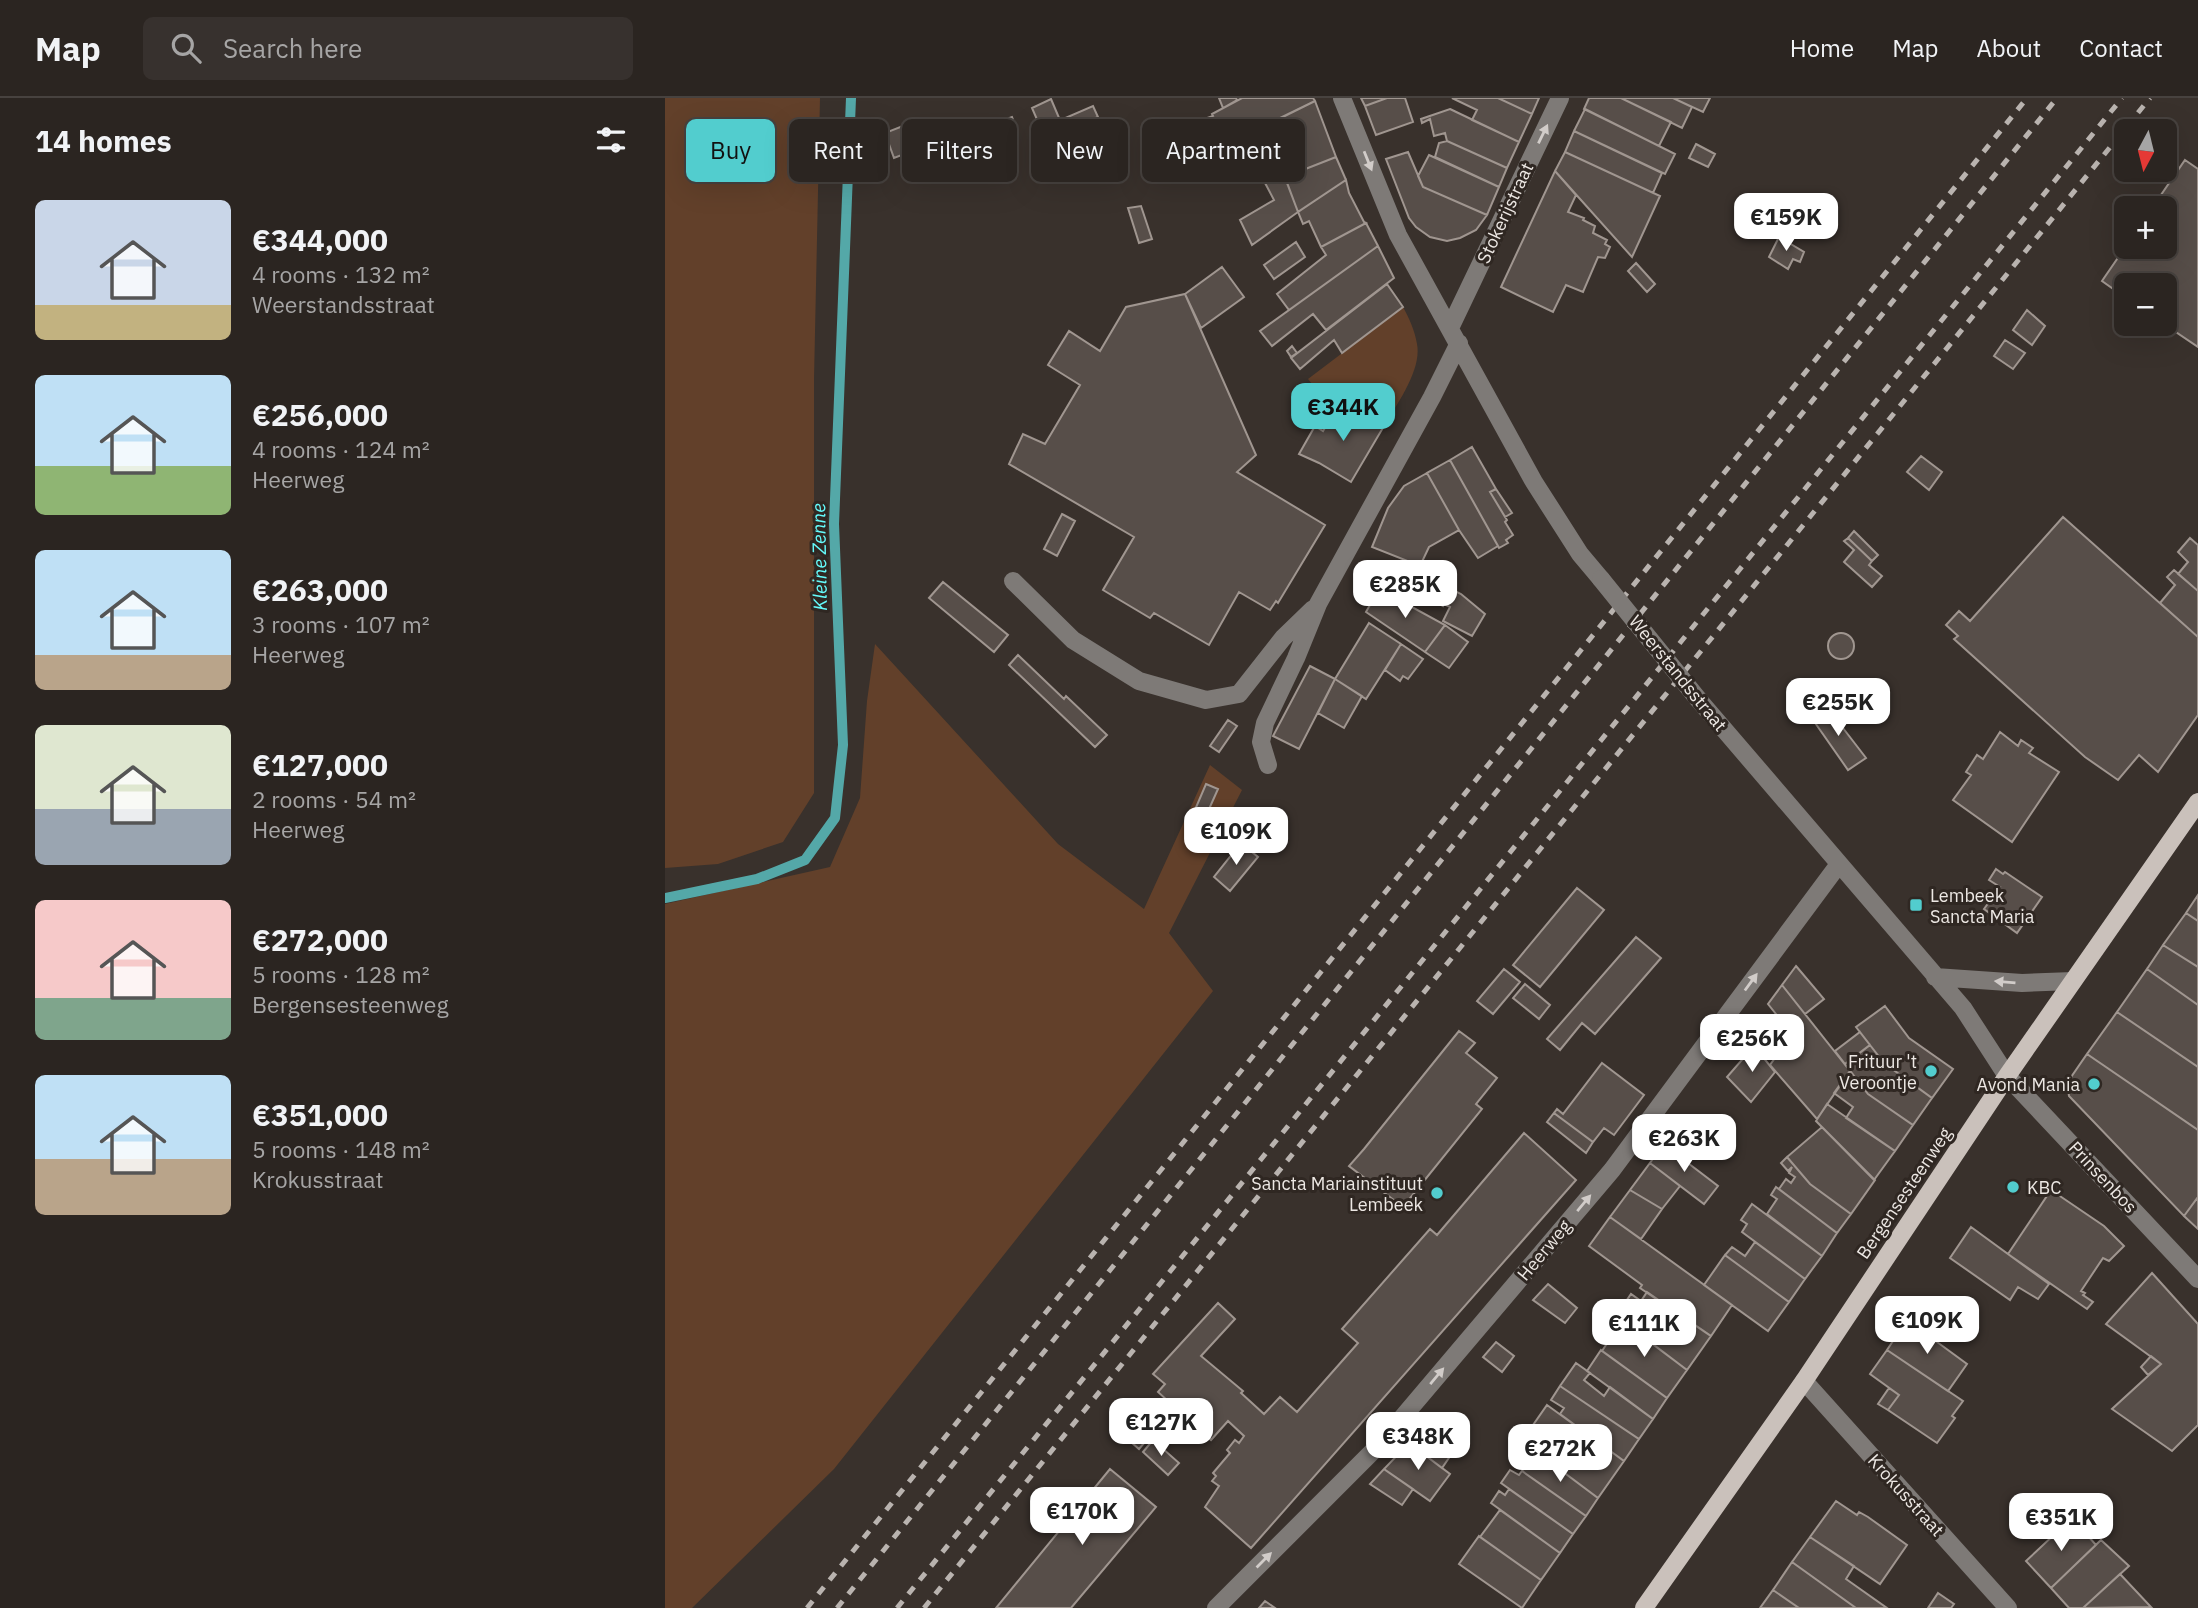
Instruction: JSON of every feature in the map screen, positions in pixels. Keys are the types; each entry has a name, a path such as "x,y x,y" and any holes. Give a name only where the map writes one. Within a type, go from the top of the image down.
{"main road":[{"name":"Bergensesteenweg","path":"1644,1608 1804,1381 2007,1076 2198,802"}],"street":[{"name":"Weerstandsstraat","path":"1342,98 1398,234 1534,482 1580,554 1698,699 1963,1008 2007,1076"},
{"name":"Stokerijstraat","path":"1455,335 1560,98"},
{"path":"1268,765 1261,742 1265,723 1318,604 1432,397 1455,335"},
{"path":"1013,581 1073,640 1139,681 1206,700 1239,694 1283,638 1318,604"},
{"name":"Heerweg","path":"1216,1608 1379,1446 1612,1170 1839,864"},
{"path":"1935,976 2022,983 2073,981"},
{"name":"Prinsenbos","path":"2007,1076 2198,1279"},
{"name":"Krokusstraat","path":"1804,1381 2008,1608"}],"shaded area":[{"path":"665,98 820,98 820,119 789,119 789,182 818,182 814,379 814,793 783,842 718,864 665,868"},
{"path":"1403,307 1415,334 1418,354 1412,376 1384,426 1324,399 1308,379"},
{"path":"875,644 1058,844 1144,909 1210,765 1242,790 1169,933 1213,991 834,1469 692,1608 665,1608 665,904 830,867 860,798 867,701"}],"building":[{"path":"1219,98 1236,98 1237,100 1223,108"},
{"path":"1242,98 1313,98 1315,101 1279,119 1204,119 1213,116 1212,114"},
{"path":"1361,98 1387,98 1365,106"},
{"path":"1387,98 1405,98 1413,122 1376,135 1365,106"},
{"path":"1452,98 1498,98 1532,114 1519,142 1472,120 1477,110"},
{"path":"1498,98 1539,98 1532,114"},
{"path":"1589,98 1621,98 1671,122 1659,146 1584,109"},
{"path":"1621,98 1673,98 1692,107 1682,128"},
{"path":"1673,98 1710,98 1703,112"},
{"path":"1051,99 1059,119 1037,119 1032,108"},
{"path":"1315,101 1336,157 1305,169 1305,119 1278,119"},
{"path":"1093,106 1098,117 1093,119 1063,119"},
{"path":"1450,109 1519,142 1507,168 1447,141 1445,133 1434,136 1430,119 1422,123 1421,119"},
{"path":"1585,109 1675,154 1665,174 1574,131"},
{"path":"902,126 902,155 894,158 888,141 888,132"},
{"path":"1574,131 1662,173 1653,193 1565,152"},
{"path":"1447,141 1507,168 1499,187 1435,157 1439,143"},
{"path":"1696,144 1715,154 1708,167 1689,158"},
{"path":"1408,152 1423,187 1487,215 1476,230 1447,241 1430,237 1416,227 1409,218 1386,159"},
{"path":"1565,152 1660,196 1632,257 1555,171"},
{"path":"1429,155 1499,187 1487,215 1423,187 1418,176"},
{"path":"1336,157 1346,180 1298,212 1287,182 1305,182 1305,169"},
{"path":"2185,160 2198,169 2198,347 2177,333 2177,273 2114,273 2114,290 2102,281 2117,259 2177,259 2177,196 2160,196 2170,182 2177,182 2177,172"},
{"path":"1555,171 1576,195 1568,212 1595,226 1593,233 1607,240 1605,244 1610,247 1605,258 1598,257 1583,292 1566,285 1553,312 1501,287"},
{"path":"1346,180 1349,193 1366,223 1321,247 1309,221 1303,224 1298,212"},
{"path":"1265,182 1287,182 1298,212 1252,245 1240,220 1274,200"},
{"path":"1141,206 1152,239 1139,243 1128,208"},
{"path":"1366,223 1378,246 1289,310 1277,294 1326,255 1321,247"},
{"path":"1779,237 1804,252 1800,262 1793,259 1788,269 1769,257"},
{"path":"1296,242 1305,257 1274,279 1264,265"},
{"path":"1378,246 1394,278 1326,330 1313,314 1272,346 1260,331"},
{"path":"1636,263 1655,284 1647,292 1628,271"},
{"path":"1222,267 1244,297 1201,328 1185,294"},
{"path":"1387,284 1403,307 1342,353 1334,340 1300,369 1291,358"},
{"path":"1185,294 1256,455 1237,472 1325,525 1278,603 1276,601 1270,610 1239,592 1209,645 1154,613 1150,618 1103,590 1134,537 1009,464 1023,434 1045,444 1080,385 1048,365 1069,331 1100,351 1126,307"},
{"path":"2027,310 2045,326 2032,345 2013,330"},
{"path":"2005,340 2025,353 2013,369 1994,356"},
{"path":"1292,346 1297,353 1291,357 1287,351"},
{"path":"1338,406 1384,426 1351,482 1299,454 1315,426 1323,431"},
{"path":"1472,447 1496,489 1490,492 1513,535 1506,540 1508,543 1499,548 1450,460"},
{"path":"1921,456 1942,472 1929,490 1907,472"},
{"path":"1450,460 1498,546 1478,558 1427,473"},
{"path":"1427,473 1459,530 1429,547 1420,566 1372,547 1388,508 1404,486"},
{"path":"1496,489 1512,513 1505,517 1490,492"},
{"path":"1062,514 1075,521 1057,556 1044,549"},
{"path":"2063,517 2198,637 2198,715 2158,772 2139,755 2118,780 2085,757 1954,639 1958,636 1946,625 1959,611 1970,621"},
{"path":"1854,531 1878,555 1872,561 1848,538"},
{"path":"1848,538 1872,561 1869,565 1882,576 1872,587 1844,562 1854,550 1844,541"},
{"path":"2190,538 2198,545 2198,591 2178,574 2188,562 2178,552"},
{"path":"2174,570 2198,591 2198,637 2160,603 2175,585 2167,577"},
{"path":"1431,579 1461,594 1485,614 1472,636 1443,621 1450,607 1422,594"},
{"path":"943,582 1008,635 994,652 929,598"},
{"path":"1379,589 1445,625 1425,652 1366,612"},
{"path":"1369,623 1401,644 1366,699 1335,679"},
{"path":"1445,625 1468,642 1449,668 1425,652"},
{"path":"1841,633 1850,637 1854,646 1850,655 1841,659 1832,655 1828,646 1832,637"},
{"path":"1401,644 1423,659 1408,679 1403,676 1400,681 1385,670"},
{"path":"1018,655 1107,735 1095,747 1009,665"},
{"path":"1310,666 1335,679 1299,749 1273,736"},
{"path":"1335,679 1362,696 1344,728 1318,713"},
{"path":"1826,706 1866,758 1848,770 1811,717"},
{"path":"1228,720 1237,726 1219,752 1210,746"},
{"path":"2000,732 2018,746 2021,740 2033,748 2029,753 2059,772 2012,842 1953,800 1971,775 1966,772 1977,755 1983,759"},
{"path":"1206,784 1218,789 1205,818 1194,812"},
{"path":"1241,843 1258,857 1230,891 1214,877"},
{"path":"1996,869 2003,874 2005,872 2042,897 2017,933 1984,909 2000,887 1989,880"},
{"path":"1577,888 1604,910 1540,987 1513,965"},
{"path":"2198,895 2198,921 2186,913"},
{"path":"2186,913 2198,921 2198,967 2163,945"},
{"path":"1636,937 1661,958 1595,1034 1582,1023 1560,1050 1547,1039"},
{"path":"2163,945 2198,967 2198,1005 2147,969"},
{"path":"1796,966 1824,999 1805,1014 1782,985"},
{"path":"1504,969 1520,982 1493,1014 1477,1001"},
{"path":"2147,969 2198,1005 2198,1067 2117,1012"},
{"path":"1525,984 1550,1005 1539,1019 1513,998"},
{"path":"1782,985 1850,1071 1817,1119 1770,1065 1792,1034 1768,1004"},
{"path":"1885,1006 1909,1038 1953,1069 1932,1098 1884,1063 1856,1027"},
{"path":"2117,1012 2198,1067 2198,1130 2087,1054"},
{"path":"1459,1031 1475,1043 1466,1053 1497,1078 1476,1104 1482,1109 1403,1207 1349,1166"},
{"path":"1860,1032 1870,1045 1845,1064 1835,1051"},
{"path":"1870,1045 1884,1063 1932,1098 1913,1125 1868,1094 1845,1064"},
{"path":"1754,1046 1775,1072 1751,1102 1727,1077"},
{"path":"2087,1054 2198,1130 2198,1197 2184,1216 2069,1096 2067,1083"},
{"path":"1602,1063 1644,1095 1614,1135 1604,1128 1593,1142 1554,1113 1557,1109 1563,1114"},
{"path":"1850,1071 1868,1094 1913,1125 1895,1151 1846,1118 1853,1107 1834,1093"},
{"path":"1827,1104 1895,1151 1874,1180 1816,1121"},
{"path":"1554,1113 1593,1142 1586,1153 1547,1122"},
{"path":"1822,1127 1875,1180 1851,1214 1810,1184 1787,1157"},
{"path":"1524,1133 1576,1180 1251,1548 1205,1507 1219,1486 1212,1481 1216,1476 1213,1473 1230,1453 1227,1450 1235,1440 1239,1443 1244,1436 1228,1421 1211,1440 1158,1392 1165,1384 1153,1374 1218,1303 1235,1319 1201,1356 1243,1391 1241,1393 1264,1414 1280,1397 1297,1412 1358,1343 1342,1329 1430,1229 1437,1235"},
{"path":"1663,1144 1718,1186 1704,1204 1650,1163"},
{"path":"1787,1157 1810,1184 1851,1214 1837,1233 1779,1189 1786,1179 1791,1183 1795,1177 1789,1173 1792,1167 1788,1171 1781,1163"},
{"path":"1650,1163 1680,1186 1662,1209 1630,1190"},
{"path":"1776,1187 1837,1233 1822,1256 1767,1214 1777,1199 1771,1195"},
{"path":"1630,1190 1662,1209 1641,1239 1610,1217"},
{"path":"2051,1190 2104,1226 2124,1246 2109,1261 2103,1258 2081,1291 2093,1302 2087,1309 2008,1254"},
{"path":"2198,1197 2198,1229 2184,1216"},
{"path":"1752,1204 1822,1256 1805,1279 1742,1232 1747,1224 1741,1220"},
{"path":"1610,1217 1732,1305 1711,1336 1640,1288 1642,1285 1589,1246"},
{"path":"1971,1227 2049,1284 2038,1299 2018,1287 2010,1300 1950,1258"},
{"path":"1755,1242 1805,1279 1789,1302 1725,1255 1732,1247 1745,1256"},
{"path":"1725,1255 1789,1302 1768,1331 1704,1285"},
{"path":"2152,1273 2198,1324 2198,1425 2172,1451 2112,1409 2161,1364 2106,1324"},
{"path":"1548,1284 1577,1308 1565,1323 1533,1300"},
{"path":"1647,1292 1711,1336 1687,1370 1616,1316 1631,1294 1641,1301"},
{"path":"1619,1319 1687,1370 1667,1398 1602,1351"},
{"path":"1907,1320 1967,1364 1948,1391 1887,1350"},
{"path":"1496,1342 1514,1356 1502,1372 1483,1357"},
{"path":"1601,1350 1667,1398 1653,1419 1587,1371"},
{"path":"1887,1350 1963,1401 1952,1416 1955,1418 1937,1443 1888,1410 1899,1395 1870,1374"},
{"path":"2151,1356 2161,1364 2148,1375 2141,1367"},
{"path":"1576,1363 1590,1373 1584,1380 1604,1396 1610,1387 1653,1419 1639,1439 1560,1386"},
{"path":"1560,1386 1639,1439 1624,1461 1560,1414 1564,1408 1551,1400"},
{"path":"1889,1388 1899,1395 1888,1410 1878,1404"},
{"path":"1547,1405 1624,1461 1598,1498 1522,1441"},
{"path":"1124,1414 1150,1436 1139,1449 1114,1427"},
{"path":"1422,1426 1455,1449 1442,1468 1409,1443"},
{"path":"1153,1440 1179,1463 1168,1475 1143,1452"},
{"path":"1409,1443 1450,1474 1430,1501 1384,1469"},
{"path":"1535,1451 1598,1498 1586,1516 1522,1471"},
{"path":"1110,1469 1156,1507 1071,1608 996,1608"},
{"path":"1384,1469 1413,1489 1402,1505 1370,1484"},
{"path":"1510,1470 1519,1475 1522,1471 1586,1516 1573,1534 1501,1483"},
{"path":"1509,1489 1573,1534 1560,1553 1491,1503 1499,1491 1505,1495"},
{"path":"1836,1501 1857,1515 1859,1512 1868,1517 1907,1545 1880,1584 1810,1537"},
{"path":"1500,1510 1560,1553 1541,1580 1480,1537"},
{"path":"2072,1518 2096,1545 2051,1588 2026,1561"},
{"path":"1479,1536 1541,1580 1522,1608 1459,1564"},
{"path":"1810,1537 1854,1566 1846,1579 1887,1608 1856,1608 1792,1562"},
{"path":"2101,1540 2129,1566 2083,1608 2069,1608 2051,1588"},
{"path":"1792,1562 1856,1608 1799,1608 1773,1590"},
{"path":"2120,1574 2151,1607 2083,1608"},
{"path":"1773,1590 1799,1608 1760,1608"},
{"path":"1938,1593 1954,1604 1951,1608 1928,1608"},
{"path":"1265,1601 1275,1608 1259,1608"}],"waterway":[{"name":"Kleine Zenne","path":"665,898 757,879 805,860 835,818 843,745 834,524 851,98"}],"railway":[{"path":"807,1608 2027,98"},
{"path":"837,1608 2057,98"},
{"path":"897,1608 2122,98"},
{"path":"924,1608 2150,98"}],"place":[{"name":"Lembeek Sancta Maria","path":"1916,905"},
{"name":"Frituur 't Veroontje","path":"1931,1071"},
{"name":"Avond Mania","path":"2094,1084"},
{"name":"KBC","path":"2013,1187"},
{"name":"Sancta Mariainstituut Lembeek","path":"1437,1193"}]}
